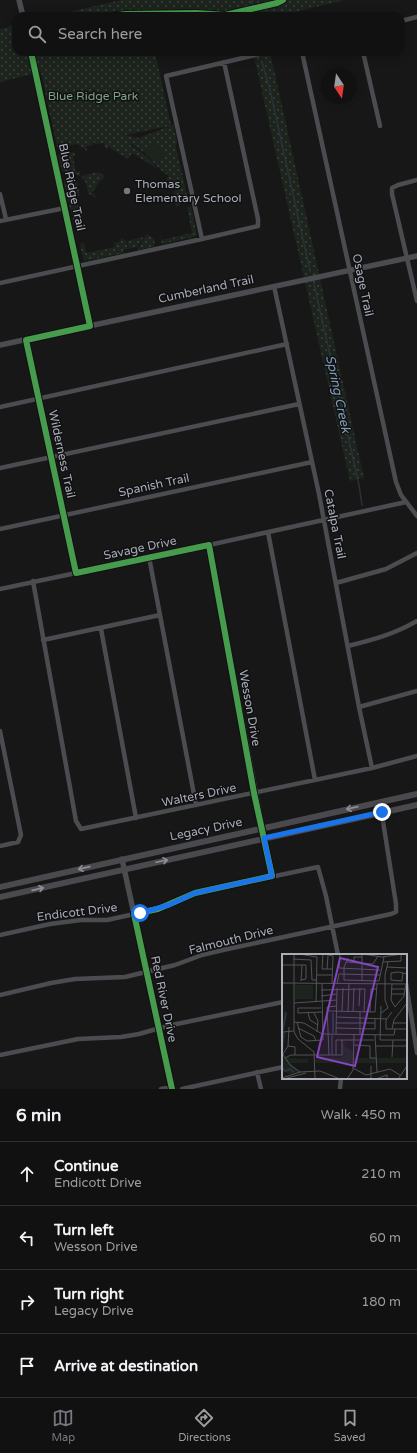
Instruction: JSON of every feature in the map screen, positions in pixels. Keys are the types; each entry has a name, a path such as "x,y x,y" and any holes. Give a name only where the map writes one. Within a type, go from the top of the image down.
{"main road":[{"name":"Legacy Drive","path":"0,887 417,794"},
{"name":"Legacy Drive","path":"0,897 417,805"}],"street":[{"path":"19,0 22,12"},
{"path":"405,20 417,19"},
{"name":"Blue Ridge Trail","path":"32,56 90,326"},
{"path":"202,239 166,76 250,56"},
{"name":"Osage Trail","path":"303,56 395,478 401,495 417,516"},
{"path":"364,56 380,126"},
{"path":"0,283 78,267 258,226 258,219 224,62"},
{"path":"417,180 392,188 392,194 417,301"},
{"path":"0,194 6,219"},
{"path":"0,221 65,208"},
{"name":"Cumberland Trail","path":"0,345 350,269 417,256"},
{"name":"Catalpa Trail","path":"274,286 324,519 359,707 372,768"},
{"name":"Wilderness Trail","path":"26,340 76,573"},
{"path":"0,407 287,344"},
{"path":"0,468 299,404"},
{"name":"Spanish Trail","path":"0,529 312,462"},
{"name":"Savage Drive","path":"0,589 406,502"},
{"path":"268,532 315,780"},
{"name":"Wesson Drive","path":"209,545 254,793 272,876"},
{"path":"336,583 378,572 394,566 417,553"},
{"path":"149,557 196,805"},
{"path":"33,581 43,640 160,615"},
{"path":"348,646 387,636 417,621"},
{"path":"101,628 136,818"},
{"name":"Walters Drive","path":"43,640 76,820 79,828 83,829 372,768 417,756"},
{"path":"359,707 417,691"},
{"path":"0,731 21,835 20,840 15,843 0,846"},
{"path":"380,802 382,812"},
{"name":"Falmouth Drive","path":"0,995 51,983 90,978 115,978 147,972 175,966 209,954 396,912 382,812"},
{"name":"Red River Drive","path":"122,859 172,1089"},
{"name":"Endicott Drive","path":"0,935 50,924 81,920 107,920 169,905 195,893 318,867 326,896 332,927"},
{"path":"332,927 338,954"},
{"path":"407,990 417,1053"},
{"path":"0,1055 78,1039 121,1037 139,1034 282,1002"},
{"path":"182,1089 282,1067"},
{"path":"257,1072 261,1089"},
{"path":"340,1089 341,1079"},
{"path":"161,1089 172,1089"}],"green space":[{"path":"121,0 345,0 294,12 70,12"},
{"name":"Blue Ridge Park","path":"12,26 12,56 156,56 171,125 173,125 177,141 176,147 188,199 176,207 173,195 177,187 166,180 169,176 149,158 160,163 159,162 165,152 153,144 147,154 131,144 130,145 148,157 158,169 132,153 128,159 109,147 106,150 104,143 95,144 93,141 93,145 86,146 87,151 78,144 57,147 41,72 0,82 0,29","holes":["170,126 139,138 125,135"]},
{"path":"254,56 271,56 364,478 350,481"},
{"path":"153,144 165,152 159,162 160,164 146,155"},
{"path":"73,152 76,155 73,157 76,172 80,171 80,176 74,173 64,172 61,169 58,155"},
{"path":"98,172 105,176 102,180 101,179 92,193 97,197 96,198 88,193 86,183 81,176"},
{"path":"72,179 77,182 80,196 76,196 76,201 68,203 64,183 64,180"},
{"path":"77,202 79,212 84,213 81,219 74,222 69,204"},
{"path":"187,207 191,207 197,236 162,244 160,235 162,240 192,233"},
{"path":"147,234 154,239 155,245 153,247 138,250 138,248"},
{"path":"144,237 137,247 129,249 127,241"},
{"path":"122,238 126,241 128,249 123,250 124,253 84,261 80,245 82,243 84,242 86,253 115,247 114,243 119,242"}],"waterway":[{"name":"Spring Creek","path":"252,0 253,12"},
{"name":"Spring Creek","path":"262,62 270,90 310,271"},
{"name":"Spring Creek","path":"314,284 359,485 362,505"}],"cycle path":[{"path":"238,12 277,3 283,0"},
{"path":"32,56 90,326 26,340 76,573 209,545 254,793 272,876 195,893 158,909 134,914 172,1089"}],"place":[{"name":"Thomas Elementary School","path":"127,191"}],"route":[{"path":"140,913 158,909 195,893 272,876 264,838 382,812"}]}
